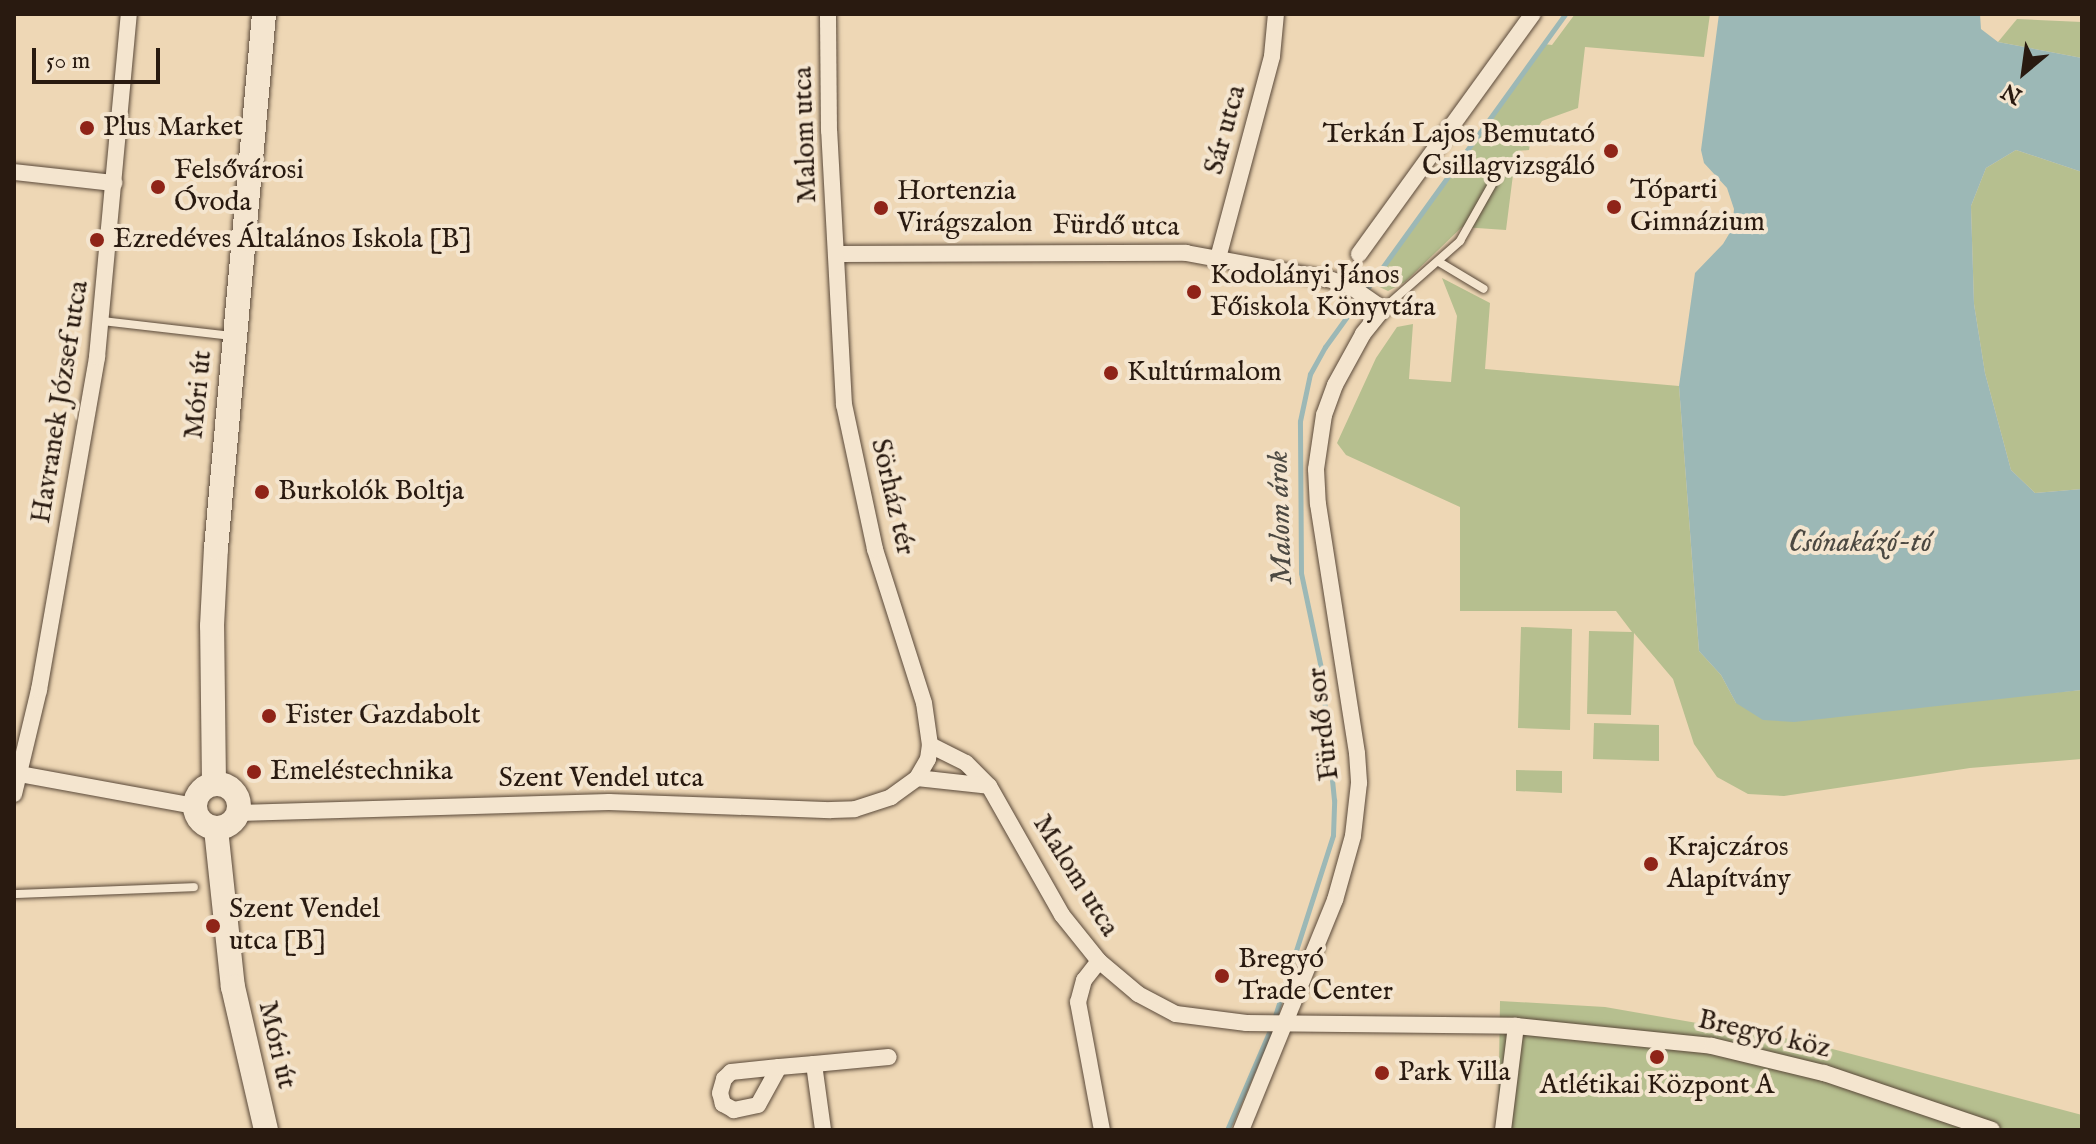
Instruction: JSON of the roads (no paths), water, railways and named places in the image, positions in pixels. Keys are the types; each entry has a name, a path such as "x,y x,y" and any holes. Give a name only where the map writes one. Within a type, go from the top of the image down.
{"main road":[{"name":"Móri út","path":"214,783 213,610 264,14"},
{"path":"214,783 228,787 237,796 239,813 231,825 216,829 199,820 194,806 201,790 214,783"},
{"name":"Móri út","path":"216,829 233,987 266,1130"}],"street":[{"name":"Havranek József utca","path":"14,794 58,586 102,321 129,14"},
{"name":"Malom utca","path":"828,14 829,131 838,254"},
{"name":"Sár utca","path":"1218,258 1272,56 1276,14"},
{"path":"1359,254 1533,14"},
{"path":"14,172 114,183"},
{"name":"Fürdő utca","path":"838,254 1134,251 1218,258 1305,274 1350,286 1378,304"},
{"name":"Sörház tér","path":"838,254 844,405 875,549 924,703 930,745"},
{"name":"Fürdő sor","path":"1241,1130 1288,1022 1335,900 1353,836 1359,783 1318,504 1319,441 1324,415 1345,366 1378,304"},
{"path":"917,778 924,769 930,745"},
{"name":"Malom utca","path":"930,745 966,763 989,786 1062,915 1099,961 1138,994 1176,1014 1246,1023 1288,1022"},
{"path":"20,774 194,806"},
{"path":"917,778 989,786"},
{"name":"Szent Vendel utca","path":"239,813 609,802 843,810 891,797 917,778"},
{"path":"1099,961 1084,980 1078,1002 1102,1130"},
{"name":"Bregyó köz","path":"1288,1022 1516,1026 1683,1042 1756,1054 1824,1073 1992,1130"},
{"path":"1503,1130 1516,1026"},
{"path":"779,1067 889,1057"},
{"path":"814,1064 823,1130"}],"lane":[{"path":"1378,304 1439,262 1460,241 1502,167"},
{"path":"1439,262 1484,289"},
{"path":"102,321 235,336"},
{"path":"14,894 194,887"}],"water":[{"name":"Csónakázó-tó","path":"1719,14 1980,14 1981,29 1998,42 2082,58 2082,172 2016,150 1986,168 1971,206 1974,304 1985,373 2011,470 2035,493 2082,489 2082,690 1794,722 1763,720 1736,703 1721,675 1699,651 1679,386 1695,273 1723,244 1732,229 1734,209 1727,188 1704,163 1701,150"}],"waterway":[{"name":"Malom árok","path":"1274,1019 1333,835 1334,800 1321,668 1301,573 1300,421 1310,374 1325,347 1565,14"},
{"name":"Malom árok","path":"1227,1130 1271,1028"}],"place":[{"name":"Plus Market","path":"87,128"},
{"name":"Terkán Lajos Bemutató Csillagvizsgáló","path":"1611,151"},
{"name":"Felsővárosi Óvoda","path":"158,187"},
{"name":"Tóparti Gimnázium","path":"1614,207"},
{"name":"Hortenzia Virágszalon","path":"881,208"},
{"name":"Ezredéves Általános Iskola [B]","path":"97,240"},
{"name":"Kodolányi János Főiskola Könyvtára","path":"1194,292"},
{"name":"Kultúrmalom","path":"1111,373"},
{"name":"Burkolók Boltja","path":"262,492"},
{"name":"Fister Gazdabolt","path":"269,716"},
{"name":"Emeléstechnika","path":"254,772"},
{"name":"Krajczáros Alapítvány","path":"1651,864"},
{"name":"Szent Vendel utca [B]","path":"213,926"},
{"name":"Bregyó Trade Center","path":"1222,976"},
{"name":"Atlétikai Központ A","path":"1657,1057"},
{"name":"Park Villa","path":"1382,1073"}]}
